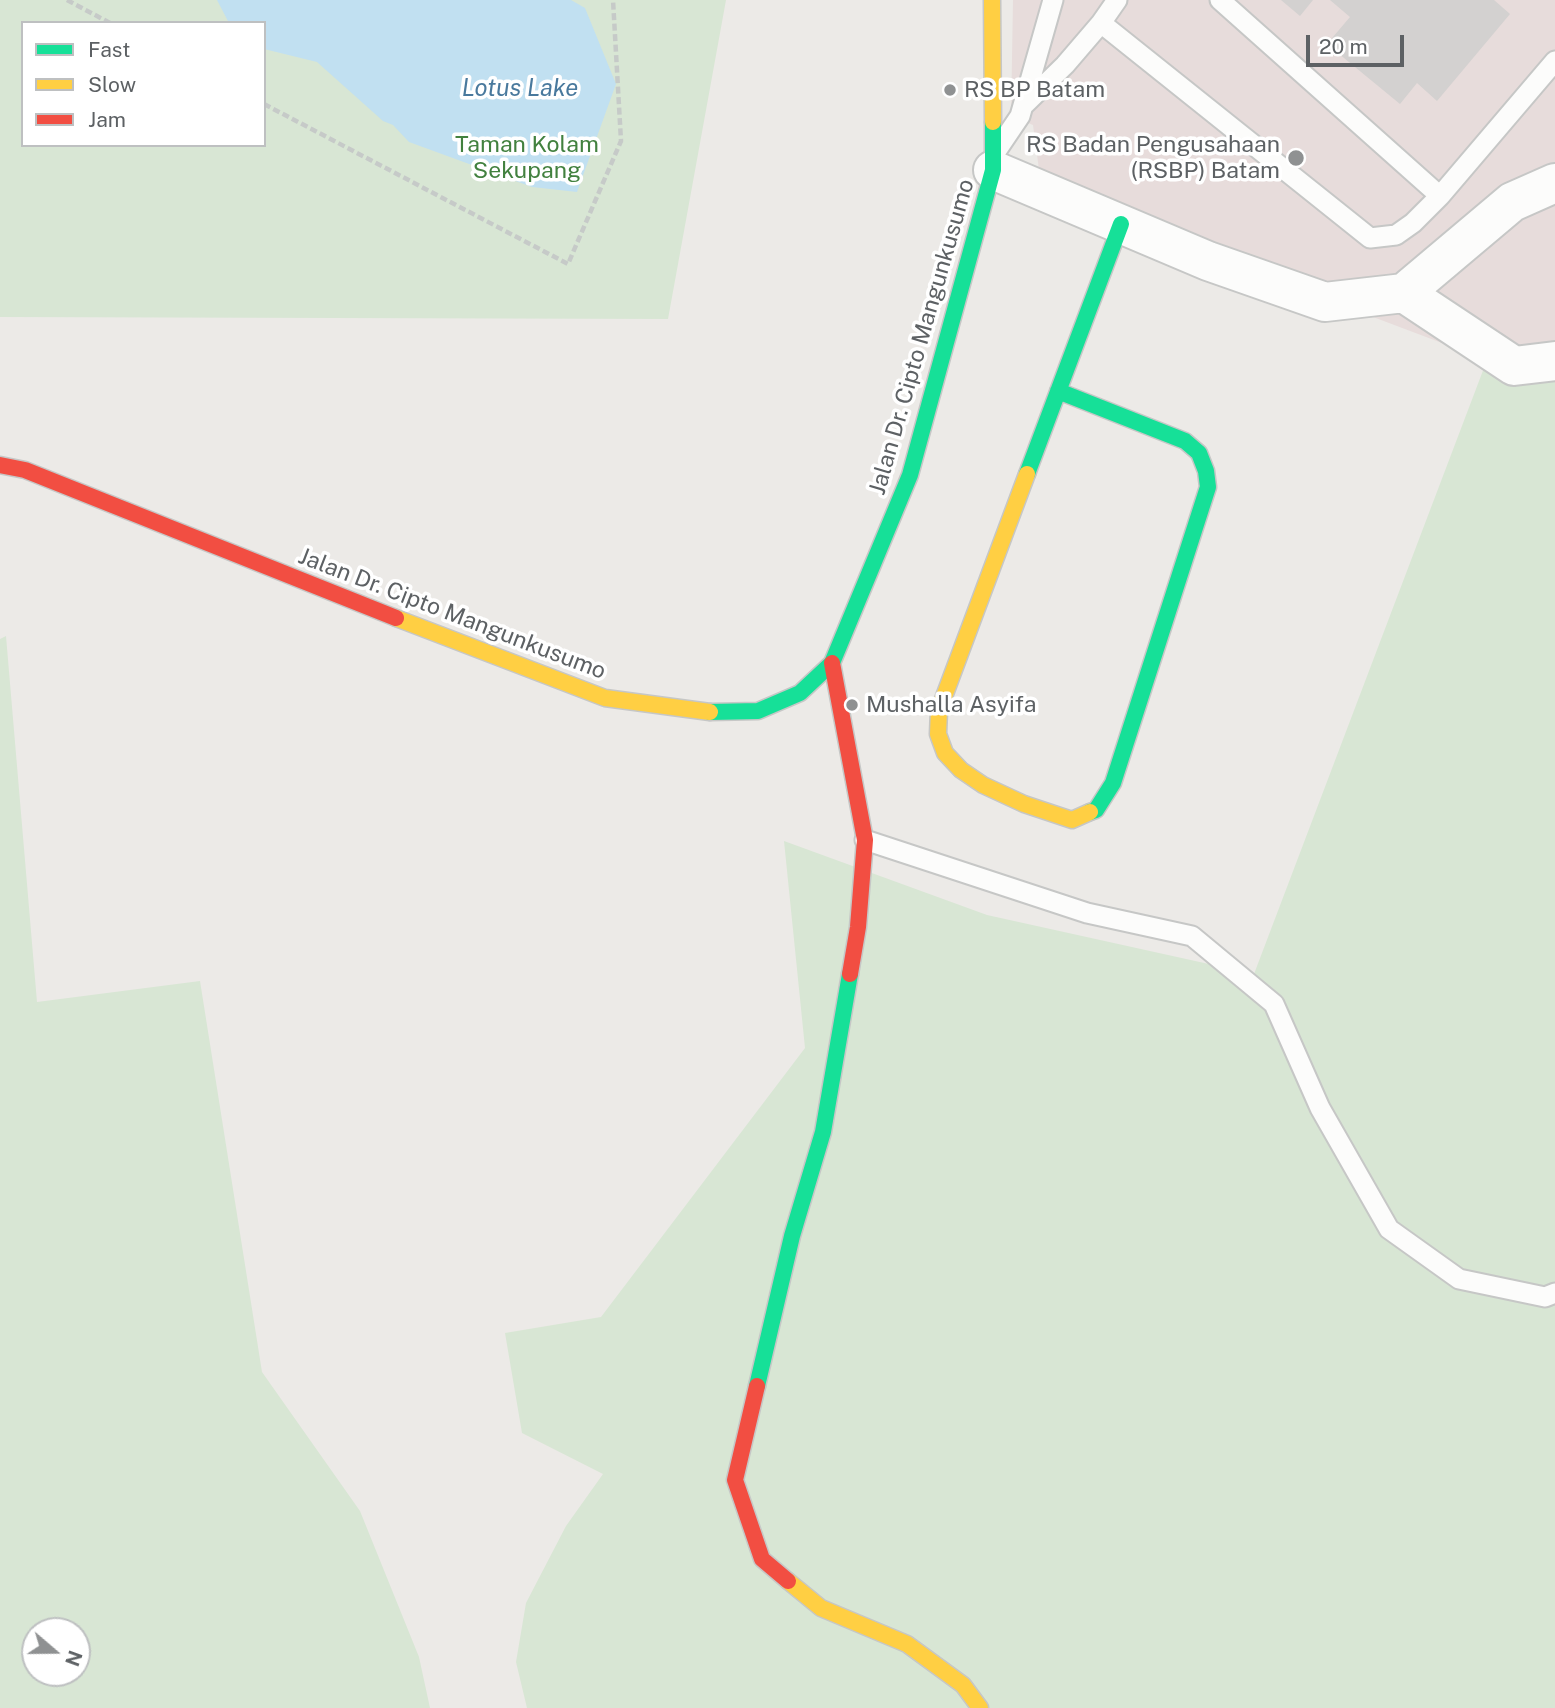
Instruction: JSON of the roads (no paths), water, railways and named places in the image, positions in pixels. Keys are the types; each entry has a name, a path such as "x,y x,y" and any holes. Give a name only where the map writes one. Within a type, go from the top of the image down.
{"street":[{"name":"Jalan Dr. Cipto Mangunkusumo","path":"0,465 25,470 387,615 605,698 709,712 758,711 800,693 832,663 910,475 993,163 992,0"},
{"path":"993,163 1121,224 1208,261 1325,302 1404,293 1512,202 1555,183"},
{"path":"1058,391 1185,442 1199,453 1206,471 1208,488 1113,783 1096,810 1072,820 1024,804 983,785 961,770 946,753 938,734 939,710 1058,391 1121,224"},
{"path":"1404,293 1514,366 1555,361"},
{"path":"832,663 865,839 858,927 823,1132 792,1236 735,1480 761,1559 821,1608 907,1644 963,1685 980,1708"}],"lane":[{"path":"993,163 1020,116 1053,0"},
{"path":"1023,105 1065,65 1117,0"},
{"path":"1220,0 1440,197"},
{"path":"1101,23 1370,238 1396,235 1413,223 1440,197 1555,61"},
{"path":"865,839 1087,913 1192,936 1275,1004 1320,1108 1389,1229 1459,1279 1545,1297 1555,1293"}],"water":[{"name":"Lotus Lake","path":"217,0 571,0 585,8 616,84 577,192 532,187 409,142 393,125 383,121 317,62 266,49 266,21 228,21"}],"place":[{"name":"RS BP Batam","path":"950,90"},
{"name":"RS Badan Pengusahaan (RSBP) Batam","path":"1296,158"},
{"name":"Mushalla Asyifa","path":"852,705"}],"park label":[{"name":"Taman Kolam Sekupang","path":"527,158"}]}
